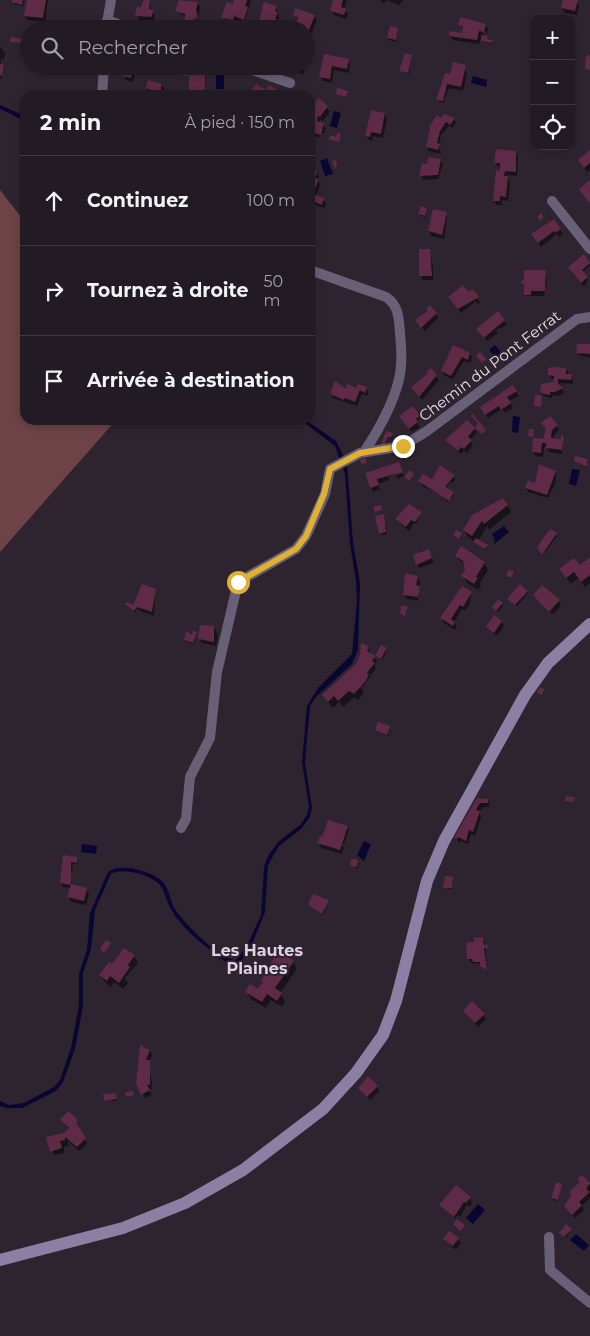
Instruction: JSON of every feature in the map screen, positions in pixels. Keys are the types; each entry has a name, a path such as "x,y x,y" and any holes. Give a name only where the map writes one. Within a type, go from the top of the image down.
{"street":[{"path":"108,20 111,0"},
{"path":"102,90 103,75"},
{"path":"267,75 290,83"},
{"path":"552,201 590,249"},
{"path":"315,272 386,297 391,300 399,317 402,366 388,408 376,434 364,452"},
{"name":"Chemin du Pont Ferrat","path":"182,828 186,819 190,777 210,738 216,672 238,582 296,549 306,536 324,494 328,475 343,460 364,452 403,446 428,431 577,319 590,317"},
{"path":"0,1260 123,1228 185,1203 243,1170 292,1135 330,1102 356,1073 383,1035 396,1001 427,881 444,841 525,695 548,663 590,624"},
{"path":"549,1237 550,1270 590,1303"}],"shaded area":[{"path":"216,75 224,75 224,89 216,89"},
{"path":"473,76 487,80 486,87 471,83"},
{"path":"0,105 20,114 20,119 0,109"},
{"path":"334,111 341,113 337,128 330,126"},
{"path":"327,158 333,174 325,176 320,161"},
{"path":"0,190 20,216 20,425 112,425 0,552"},
{"path":"495,345 504,356 498,361 489,350"},
{"path":"513,416 520,417 518,433 512,432"},
{"path":"308,425 313,425 336,441 347,463 353,542 360,583 358,649 352,664 317,696 310,706 305,762 312,808 310,817 301,829 279,846 268,865 265,912 250,949 242,960 236,964 229,964 220,958 219,961 218,956 186,929 175,916 159,884 136,873 122,871 111,874 95,910 91,949 83,973 83,1006 75,1049 63,1082 56,1091 22,1108 0,1106 0,1101 9,1105 24,1103 54,1087 60,1080 71,1048 79,1005 79,974 87,950 90,913 108,872 113,869 127,868 143,871 157,877 166,887 175,909 186,923 212,948 229,959 236,960 247,946 261,915 264,867 268,856 278,842 300,825 307,815 309,807 302,762 307,706 318,688 352,654 357,602 356,580 350,544 345,474 335,446"},
{"path":"572,469 580,470 576,486 569,484"},
{"path":"504,526 509,532 494,544 495,540 492,534"},
{"path":"364,841 371,844 364,861 357,855"},
{"path":"82,844 97,846 96,854 81,852"},
{"path":"478,1204 485,1210 473,1224 466,1218"},
{"path":"576,1234 589,1245 584,1251 570,1240"}],"building":[{"path":"12,0 23,0 22,5 12,2"},
{"path":"27,0 46,0 43,18 24,16"},
{"path":"143,0 150,0 149,9 153,10 152,17 135,16 137,7 141,7"},
{"path":"179,0 198,2 196,10 198,17 193,20 184,20 185,14 175,11"},
{"path":"234,0 247,0 245,6 248,7 244,20 234,16 233,20 221,18 227,2 233,4"},
{"path":"333,0 343,0 341,7 346,9 344,15 330,11"},
{"path":"563,0 578,0 575,11 561,8"},
{"path":"264,2 277,6 275,11 278,12 275,19 277,20 259,20"},
{"path":"295,8 315,15 313,20 297,20 298,17 293,16"},
{"path":"460,17 486,24 484,32 479,31 477,40 449,36 449,31 462,33 463,26 458,25"},
{"path":"390,26 398,28 396,40 387,38"},
{"path":"481,35 488,36 487,39 493,40 492,43 481,41"},
{"path":"11,37 20,39 20,43 10,42"},
{"path":"405,53 412,55 408,73 399,71"},
{"path":"324,54 349,59 347,69 332,66 330,79 319,77"},
{"path":"586,55 590,56 590,70 585,69"},
{"path":"453,62 466,65 461,87 447,84 443,101 436,100 445,73 450,74"},
{"path":"0,64 4,65 2,76 0,75"},
{"path":"122,75 132,75 131,78"},
{"path":"205,75 205,90 189,90 189,76 182,76"},
{"path":"148,80 162,84 161,90 146,88"},
{"path":"256,84 266,90 252,90"},
{"path":"269,85 278,90 266,90"},
{"path":"337,88 348,91 346,97 336,94"},
{"path":"318,98 328,106 320,117 318,116 317,121 324,123 321,135 315,133 315,102"},
{"path":"371,110 385,113 381,134 371,132 370,137 365,136"},
{"path":"444,114 455,118 450,125 446,122 440,131 437,143 440,144 438,150 426,147 429,127 437,115 441,118"},
{"path":"337,133 341,134 339,142 329,139 330,135 336,137"},
{"path":"496,149 516,151 516,172 505,171 504,176 508,176 506,197 500,196 500,201 493,201 496,170 500,171 500,163 494,163"},
{"path":"590,150 590,163 584,168 578,160"},
{"path":"428,157 441,159 438,175 419,176 422,163 427,164"},
{"path":"336,160 337,165 335,169 332,161"},
{"path":"315,178 319,179 315,189"},
{"path":"590,180 590,204 579,189"},
{"path":"315,195 324,198 322,205 315,202"},
{"path":"420,206 427,208 425,216 419,214"},
{"path":"433,209 447,212 442,235 428,231"},
{"path":"541,213 544,217 540,221 537,217"},
{"path":"554,219 561,229 555,233 554,231 538,243 531,234"},
{"path":"419,249 430,249 432,276 419,276"},
{"path":"584,254 590,263 582,270 588,277 581,283 568,267"},
{"path":"524,270 546,270 545,291 531,291 531,295 524,295 524,284 521,284 521,281 524,280"},
{"path":"463,285 469,292 473,289 479,297 458,309 448,297"},
{"path":"430,305 437,313 421,328 415,320 428,311 426,309"},
{"path":"498,311 505,320 484,338 476,329"},
{"path":"577,344 590,344 590,354 576,353"},
{"path":"453,345 470,353 468,360 462,357 451,376 441,371"},
{"path":"480,352 486,359 482,363 476,355"},
{"path":"491,357 497,364 493,366 487,360"},
{"path":"431,368 437,375 419,397 411,387 428,373 426,372"},
{"path":"548,368 566,368 566,374 572,374 571,380 558,379 558,383 563,388 550,392 550,395 544,394 540,392 541,384 553,382 554,376 548,375"},
{"path":"335,381 346,389 347,384 356,388 358,384 367,387 365,393 360,390 355,402 345,398 344,400 330,394"},
{"path":"513,385 517,391 507,397 511,403 501,410 499,406 485,415 480,407"},
{"path":"456,390 460,397 458,399 452,392"},
{"path":"535,395 542,396 541,407 534,406"},
{"path":"413,406 420,416 416,419 418,422 409,429 399,416"},
{"path":"473,414 486,430 482,434 475,428 478,423 471,416"},
{"path":"550,416 558,425 552,430 551,438 561,439 561,435 564,436 562,450 546,448 546,443 542,443 541,453 532,452 533,438 543,439 546,429 541,423"},
{"path":"467,420 475,428 468,437 472,440 464,449 461,447 458,451 445,440"},
{"path":"529,429 534,429 533,437 528,436"},
{"path":"386,431 393,433 391,438 388,437 385,444 381,444"},
{"path":"575,456 587,459 587,467 574,461"},
{"path":"366,458 367,463 361,464 360,459"},
{"path":"399,462 403,472 377,479 379,485 370,488 365,473"},
{"path":"539,464 556,471 547,495 525,488 528,480 535,483"},
{"path":"440,465 455,475 445,487 454,492 449,501 418,481 423,474 432,479"},
{"path":"410,470 414,474 409,481 404,477"},
{"path":"503,498 508,505 484,524 482,521 472,536 463,530 472,515"},
{"path":"409,504 422,512 415,522 411,520 406,527 395,519"},
{"path":"381,505 382,510 375,512 373,507"},
{"path":"384,514 386,532 379,534 375,516"},
{"path":"550,529 557,533 542,555 537,547"},
{"path":"456,530 462,533 459,539 453,535"},
{"path":"476,538 488,545 485,549 473,542"},
{"path":"461,546 485,562 474,584 461,576 465,570 463,561 455,556"},
{"path":"429,549 432,558 416,565 413,555"},
{"path":"590,557 590,575 581,582 574,572 566,578 559,569 574,558 580,565"},
{"path":"509,569 514,572 511,578 506,575"},
{"path":"405,573 418,576 416,585 420,586 418,597 403,595"},
{"path":"142,584 156,589 152,612 137,607 134,611 125,604 127,602 133,605"},
{"path":"520,584 528,591 515,605 507,599"},
{"path":"542,585 560,600 549,612 533,595"},
{"path":"462,586 472,592 463,607 460,605 451,619 455,622 453,626 440,618"},
{"path":"498,599 503,603 496,611 492,607"},
{"path":"401,606 408,606 405,616 400,614"},
{"path":"494,615 502,621 494,633 486,627"},
{"path":"200,625 214,626 214,642 198,639"},
{"path":"186,631 192,635 192,631 197,632 193,643 184,640"},
{"path":"361,643 369,646 367,651 375,656 372,661 375,663 367,673 369,674 366,681 354,694 349,691 338,701 334,696 328,702 322,695 356,664 360,654"},
{"path":"381,645 387,648 381,659 375,656"},
{"path":"540,687 545,689 541,695 537,692"},
{"path":"378,722 390,726 387,735 375,730"},
{"path":"566,796 575,797 574,802 565,801"},
{"path":"477,798 488,799 488,803 480,803 476,810 480,811 473,832 469,830 466,841 458,837 457,839 454,838 455,836"},
{"path":"328,820 348,826 340,850 317,843 320,836 322,837"},
{"path":"63,855 77,857 77,863 71,862 71,885 60,883"},
{"path":"354,859 358,863 354,867 350,863"},
{"path":"445,876 453,877 452,888 443,888"},
{"path":"71,884 87,888 84,901 67,897"},
{"path":"313,894 329,900 322,914 308,905"},
{"path":"483,937 484,945 487,944 488,948 484,948 487,970 480,966 480,962 473,962 472,959 467,959 466,943 474,942 474,938"},
{"path":"106,940 111,943 104,953 100,949"},
{"path":"124,948 135,955 128,965 130,967 119,983 110,976 107,981 99,975 109,962 112,964"},
{"path":"278,951 294,961 275,988 282,993 277,1001 267,994 262,1002 245,992 250,984 258,989"},
{"path":"472,1001 485,1014 475,1023 463,1011"},
{"path":"140,1045 150,1050 146,1060 150,1060 150,1085 147,1085 150,1090 141,1095 136,1084"},
{"path":"368,1076 378,1086 367,1097 358,1088"},
{"path":"133,1091 134,1095 126,1097 125,1092"},
{"path":"116,1093 117,1099 104,1101 103,1094"},
{"path":"69,1111 78,1120 76,1123 86,1138 77,1147 65,1137 65,1140 60,1141 62,1148 50,1152 46,1137 64,1133 69,1128 60,1119"},
{"path":"582,1175 590,1183 586,1189 590,1192 579,1202 582,1205 572,1215 564,1206 572,1194 569,1192 580,1182 577,1179"},
{"path":"556,1182 562,1184 558,1200 551,1198"},
{"path":"456,1185 471,1197 466,1203 464,1202 454,1217 439,1205"},
{"path":"457,1219 465,1225 460,1231 453,1224"},
{"path":"566,1224 572,1229 564,1237 559,1233"},
{"path":"449,1231 459,1238 453,1246 443,1239"}],"district":[{"name":"Les Hautes Plaines","path":"257,959"}],"route":[{"path":"238,582 296,549 306,536 324,494 330,469 347,458 360,453 403,446"}]}
